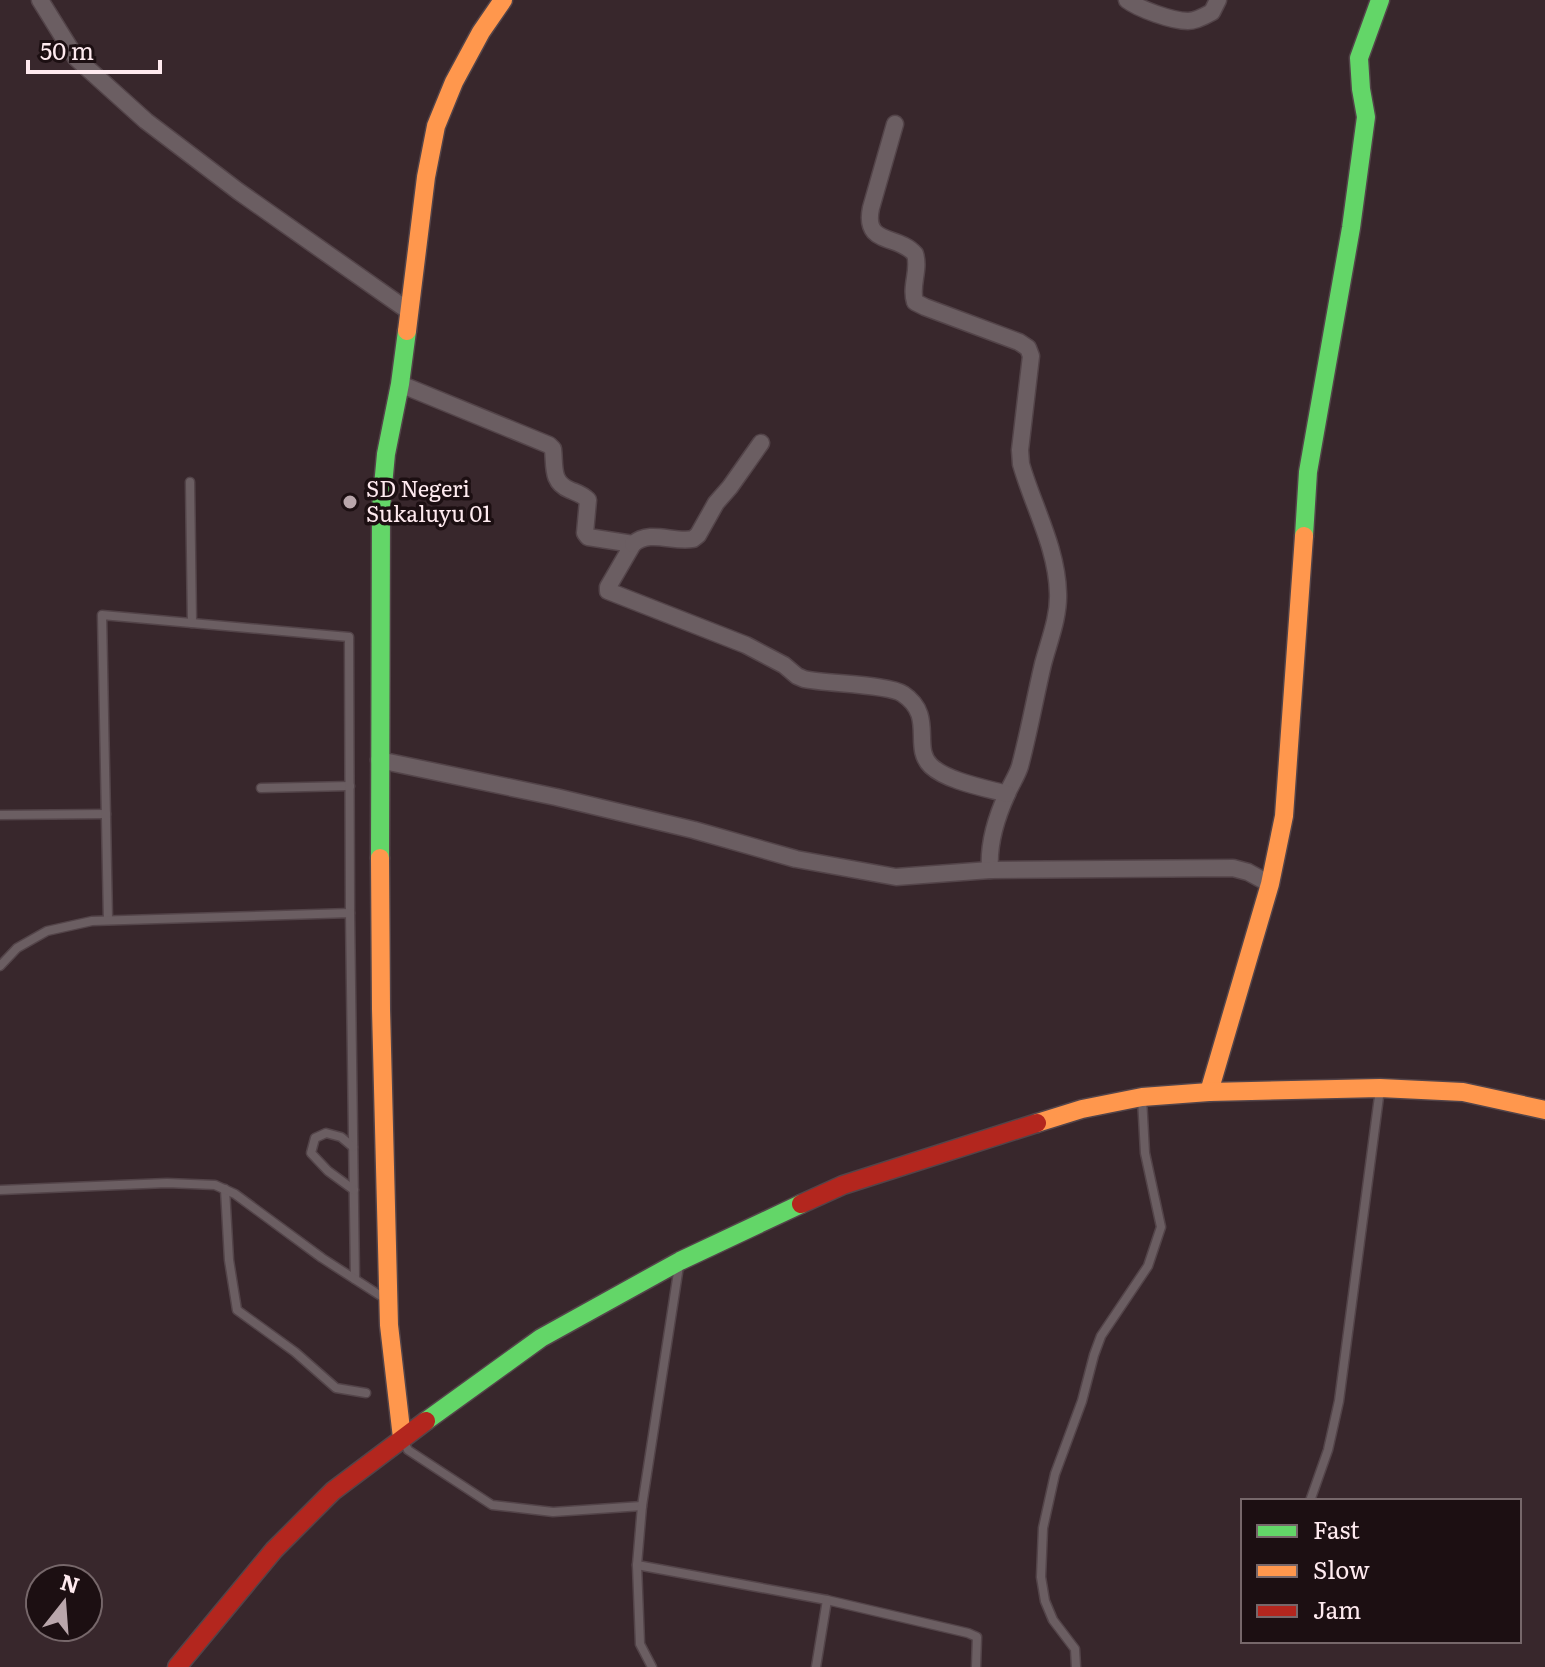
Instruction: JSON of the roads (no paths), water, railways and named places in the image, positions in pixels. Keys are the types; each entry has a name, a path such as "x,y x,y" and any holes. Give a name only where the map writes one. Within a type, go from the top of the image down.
{"street":[{"path":"40,0 76,58 146,121 238,191 410,312"},
{"path":"402,1438 389,1325 381,1009 381,507 386,454 400,384 426,177 436,126 481,32 503,0"},
{"path":"1127,0 1136,7 1190,21 1212,12 1218,0"},
{"path":"1209,1092 1270,884 1284,816 1308,472 1351,228 1366,117 1359,58 1380,0"},
{"path":"895,124 871,208 869,218 872,231 904,245 915,254 917,268 913,300 1019,342 1028,348 1031,356 1021,464 1051,554 1058,603 1029,732 991,842 990,870"},
{"path":"400,384 549,445 553,449 556,481 588,500 585,533 588,537 633,544"},
{"path":"761,443 716,503 698,535 693,539 646,537 638,540 608,591 746,645 804,679 902,693 921,715 925,758 930,765 943,773 1007,794"},
{"path":"379,760 556,797 694,830 796,859 896,877 990,870 1233,868 1270,884"},
{"path":"177,1667 274,1550 333,1491 402,1438 541,1338 680,1261 843,1185 1082,1109 1142,1097 1209,1092 1380,1088 1463,1092 1545,1110"}],"lane":[{"path":"190,482 192,623"},
{"path":"108,920 102,615 349,637 355,1279"},
{"path":"261,788 350,786"},
{"path":"0,815 106,814"},
{"path":"0,966 17,948 47,931 92,921 350,913"},
{"path":"1311,1499 1328,1450 1339,1401 1380,1088"},
{"path":"1076,1667 1075,1649 1053,1620 1045,1601 1040,1553 1055,1474 1082,1401 1101,1336 1148,1266 1161,1227 1145,1153 1142,1097"},
{"path":"353,1147 341,1137 326,1133 315,1138 311,1153 328,1171 354,1190"},
{"path":"0,1190 167,1183 215,1185 235,1194 322,1258 388,1300"},
{"path":"225,1189 229,1260 237,1310 295,1352 336,1388 366,1393"},
{"path":"652,1667 640,1644 637,1565 642,1506 680,1261"},
{"path":"402,1438 408,1450 492,1505 553,1512 642,1506"},
{"path":"637,1565 827,1600 977,1637 976,1667"},
{"path":"816,1667 827,1600"}],"place":[{"name":"SD Negeri Sukaluyu 01","path":"350,502"}]}
